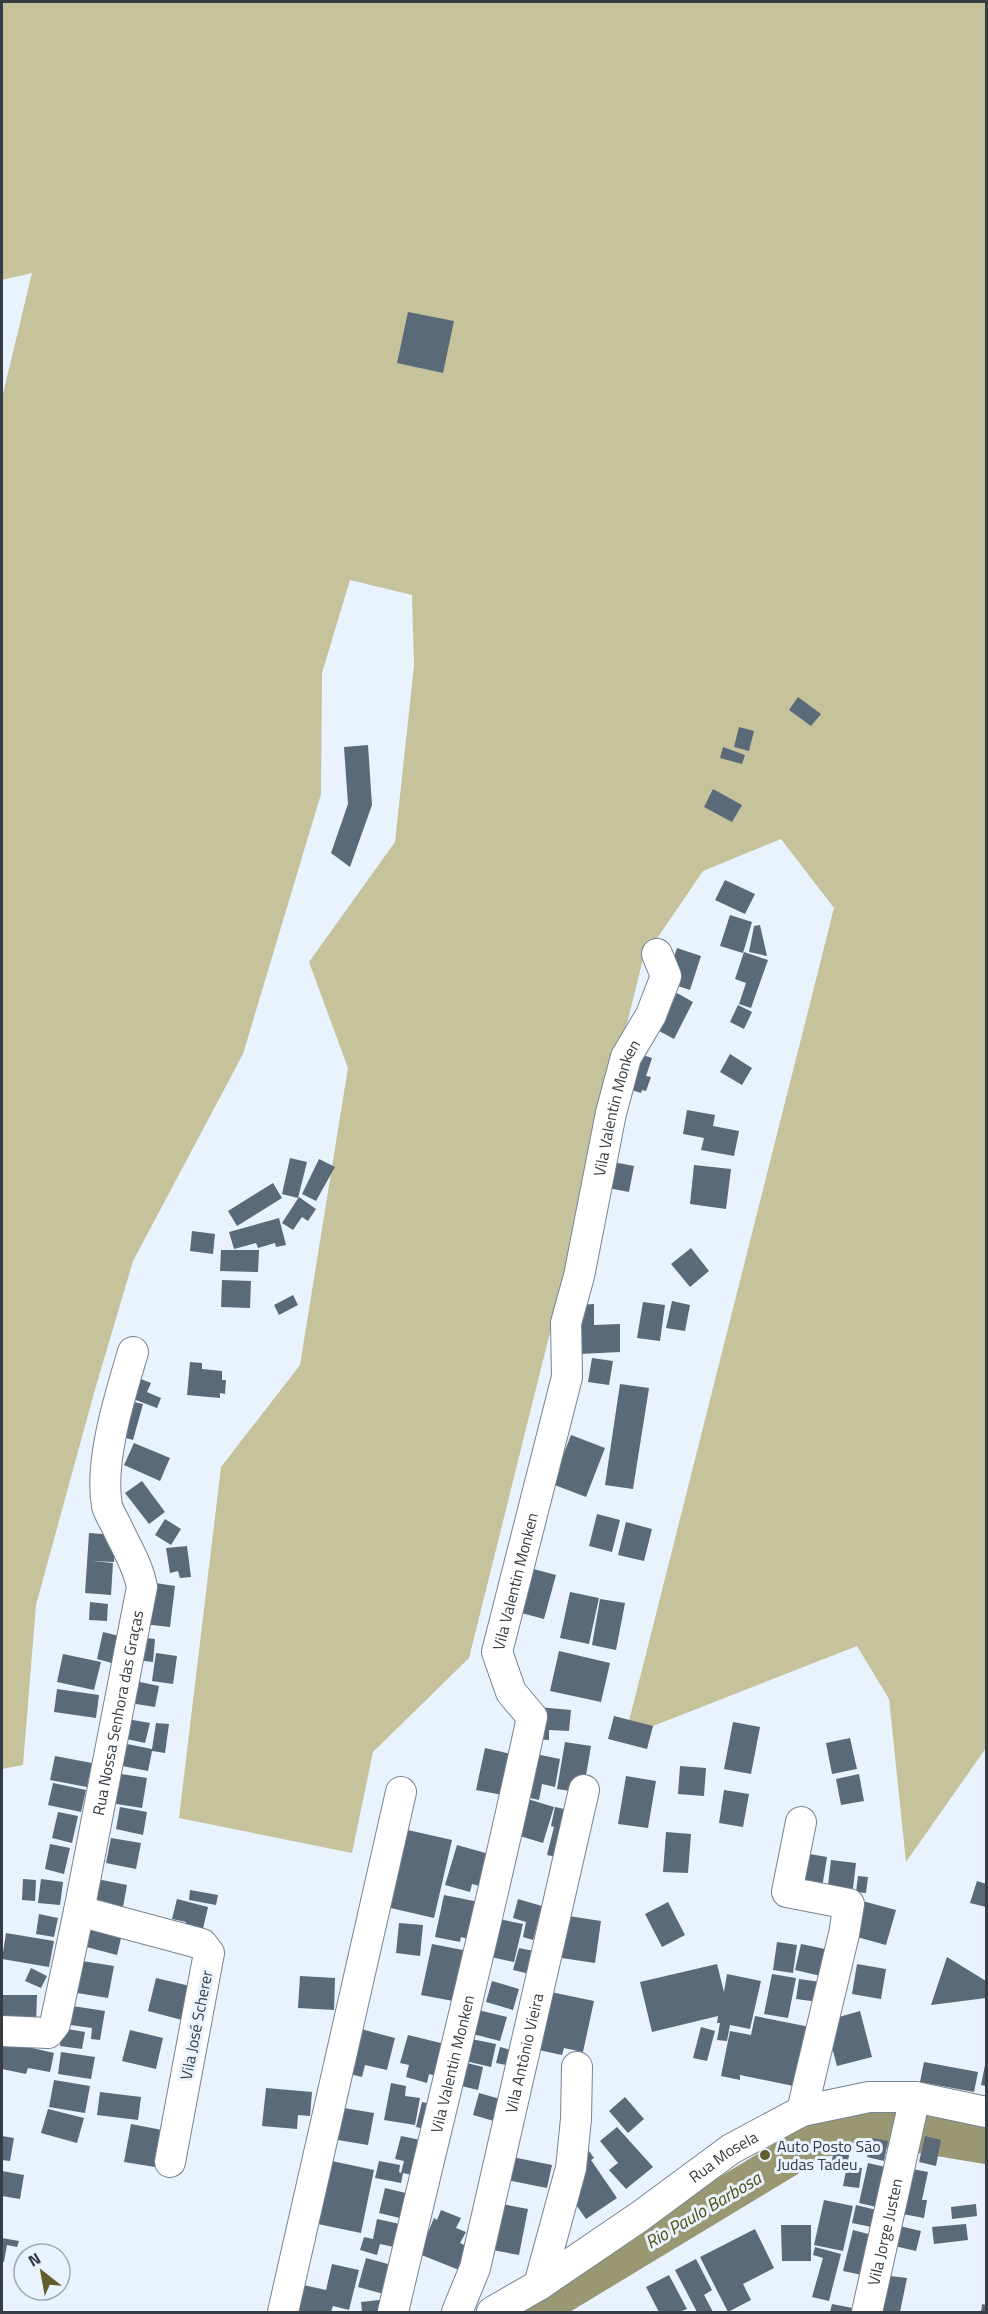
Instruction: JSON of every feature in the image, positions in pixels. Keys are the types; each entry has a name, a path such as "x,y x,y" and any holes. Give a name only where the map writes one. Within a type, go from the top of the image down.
{"street":[{"name":"Vila Valentin Monken","path":"393,2313 501,1865 532,1717 511,1692 497,1652 567,1377 566,1323 579,1276 611,1113 626,1057 651,1015 666,976 657,954"},
{"name":"Rua Nossa Senhora das Graças","path":"2,2031 48,2033 55,2024 142,1587 139,1570 107,1508 107,1467 117,1409 133,1352"},
{"name":"Vila Antônio Vieira","path":"457,2313 475,2268 584,1790"},
{"path":"283,2313 401,1792"},
{"path":"801,1822 787,1892 849,1904 802,2111"},
{"name":"Vila José Scherer","path":"79,1911 202,1944 209,1953 170,2162"},
{"path":"539,2285 571,2168 576,2119 577,2067"},
{"name":"Rua Mosela","path":"492,2313 539,2285 639,2217 731,2149 802,2111 869,2097 915,2097 987,2112"},
{"name":"Vila Jorge Justen","path":"867,2313 915,2097"}],"shaded area":[{"path":"2,2 986,2 986,1748 906,1862 889,1699 857,1646 625,1737 834,908 781,839 703,871 643,959 469,1658 373,1752 352,1853 179,1818 221,1467 300,1365 348,1068 309,962 395,842 414,666 412,595 350,580 322,673 321,794 243,1054 133,1261 36,1605 23,1765 2,1769 2,398 32,273 2,280"}],"building":[{"path":"408,312 454,321 443,373 397,363"},
{"path":"798,697 821,714 811,726 789,710"},
{"path":"739,727 754,731 749,751 734,747"},
{"path":"368,745 372,805 350,867 331,853 348,804 344,747"},
{"path":"723,747 745,755 742,764 720,758"},
{"path":"713,789 742,805 732,822 704,807"},
{"path":"725,880 755,894 745,914 715,900"},
{"path":"730,915 752,922 743,953 720,946"},
{"path":"760,925 767,956 749,952 754,926"},
{"path":"677,948 701,956 690,990 666,982"},
{"path":"744,952 768,960 751,1008 739,1004 746,983 735,979"},
{"path":"677,993 693,1002 674,1039 650,1026 665,999 672,1002"},
{"path":"738,1005 752,1012 744,1029 730,1022"},
{"path":"633,1052 652,1058 646,1076 651,1077 646,1091 642,1090 641,1093 622,1087"},
{"path":"730,1054 752,1068 742,1085 720,1072"},
{"path":"687,1110 715,1115 713,1126 739,1131 734,1156 701,1150 704,1138 683,1134"},
{"path":"290,1158 307,1162 298,1198 282,1194"},
{"path":"319,1159 335,1167 316,1201 302,1194"},
{"path":"608,1161 634,1166 629,1192 603,1187"},
{"path":"694,1165 731,1169 726,1209 690,1204"},
{"path":"273,1183 282,1198 237,1226 228,1211"},
{"path":"299,1197 316,1209 308,1221 302,1217 293,1230 282,1223"},
{"path":"279,1218 286,1245 276,1247 275,1243 258,1248 256,1243 234,1249 229,1232"},
{"path":"192,1231 215,1234 213,1254 190,1251"},
{"path":"691,1248 709,1271 690,1287 671,1264"},
{"path":"221,1250 259,1250 258,1272 220,1271"},
{"path":"222,1280 251,1281 250,1308 221,1307"},
{"path":"293,1295 298,1305 279,1315 274,1305"},
{"path":"672,1301 690,1305 685,1331 666,1328"},
{"path":"643,1302 665,1305 660,1341 637,1338"},
{"path":"594,1304 594,1325 620,1324 620,1352 580,1354 579,1305"},
{"path":"592,1358 613,1361 609,1385 588,1382"},
{"path":"190,1362 202,1363 202,1369 222,1371 222,1380 226,1380 225,1394 220,1393 220,1398 187,1395"},
{"path":"136,1377 151,1383 147,1392 161,1398 157,1408 128,1397"},
{"path":"620,1384 649,1388 633,1489 605,1485"},
{"path":"125,1400 143,1404 133,1440 116,1435"},
{"path":"571,1435 605,1448 586,1497 552,1484"},
{"path":"134,1443 170,1458 160,1481 124,1465"},
{"path":"142,1481 165,1512 149,1524 125,1493"},
{"path":"597,1514 620,1520 612,1552 589,1546"},
{"path":"165,1519 181,1529 171,1545 155,1535"},
{"path":"626,1522 652,1529 644,1561 618,1555"},
{"path":"89,1533 116,1535 114,1562 92,1561 113,1563 111,1595 85,1593"},
{"path":"187,1546 191,1577 180,1578 178,1571 170,1573 166,1548"},
{"path":"526,1567 556,1575 544,1619 514,1611"},
{"path":"149,1582 175,1586 170,1627 144,1624"},
{"path":"570,1592 599,1598 589,1644 560,1638"},
{"path":"600,1599 625,1603 616,1650 592,1645"},
{"path":"90,1602 108,1604 107,1621 89,1620"},
{"path":"103,1632 119,1636 112,1663 97,1659"},
{"path":"138,1637 155,1639 153,1662 135,1660"},
{"path":"559,1651 610,1663 601,1702 550,1691"},
{"path":"156,1653 177,1656 173,1684 152,1681"},
{"path":"63,1654 101,1662 94,1690 57,1682"},
{"path":"135,1681 159,1686 155,1707 130,1703"},
{"path":"57,1689 99,1695 96,1718 54,1712"},
{"path":"538,1707 571,1710 569,1731 549,1730 549,1740 536,1739"},
{"path":"614,1716 653,1726 647,1749 608,1739"},
{"path":"127,1719 150,1723 145,1743 122,1738"},
{"path":"733,1722 760,1727 751,1774 724,1769"},
{"path":"156,1723 169,1724 165,1753 152,1751 148,1771 117,1765 122,1743 152,1749"},
{"path":"850,1738 857,1769 832,1774 826,1743"},
{"path":"565,1742 591,1746 583,1793 557,1789"},
{"path":"485,1748 516,1755 508,1796 476,1790"},
{"path":"531,1753 560,1759 555,1787 542,1784 539,1800 522,1796"},
{"path":"55,1756 92,1763 87,1787 50,1780"},
{"path":"680,1766 706,1768 704,1796 678,1794"},
{"path":"115,1773 147,1778 142,1808 110,1803"},
{"path":"859,1774 864,1801 841,1805 836,1779"},
{"path":"626,1776 656,1781 648,1828 618,1824"},
{"path":"53,1783 86,1790 81,1812 48,1805"},
{"path":"724,1790 749,1794 743,1827 719,1823"},
{"path":"521,1797 554,1807 543,1843 510,1833"},
{"path":"120,1807 147,1812 143,1835 116,1829"},
{"path":"555,1807 578,1812 568,1859 547,1855 554,1827 551,1826"},
{"path":"58,1812 78,1816 72,1843 52,1838"},
{"path":"399,1828 452,1840 434,1918 382,1906"},
{"path":"666,1832 691,1834 688,1873 663,1872"},
{"path":"111,1838 141,1843 136,1869 106,1863"},
{"path":"50,1844 70,1848 64,1874 45,1869"},
{"path":"457,1845 496,1856 487,1888 472,1884 470,1892 445,1885"},
{"path":"804,1853 827,1857 822,1888 799,1884"},
{"path":"831,1860 856,1863 852,1897 827,1894"},
{"path":"858,1876 868,1877 866,1893 856,1892"},
{"path":"23,1879 36,1880 35,1901 22,1900"},
{"path":"41,1879 63,1882 60,1905 38,1903"},
{"path":"97,1879 127,1885 123,1907 93,1901"},
{"path":"977,1881 986,1884 986,1907 970,1903"},
{"path":"190,1890 218,1895 216,1905 189,1900"},
{"path":"444,1895 484,1903 476,1941 461,1937 460,1942 435,1937"},
{"path":"177,1899 208,1907 202,1933 185,1929 186,1922 172,1919"},
{"path":"518,1899 542,1906 533,1940 523,1937 526,1922 513,1918"},
{"path":"855,1899 896,1910 886,1945 846,1934"},
{"path":"668,1902 685,1935 662,1947 645,1914"},
{"path":"39,1914 58,1918 54,1937 36,1934"},
{"path":"562,1915 601,1921 595,1963 555,1957"},
{"path":"499,1919 523,1924 514,1962 491,1957"},
{"path":"399,1923 423,1925 420,1956 396,1953"},
{"path":"85,1924 122,1934 117,1955 79,1945"},
{"path":"6,1933 54,1941 49,1967 2,1959"},
{"path":"777,1942 797,1945 793,1973 773,1970"},
{"path":"432,1944 473,1952 464,2003 421,1995"},
{"path":"801,1944 830,1950 825,1977 795,1970"},
{"path":"519,1948 544,1953 538,1976 513,1970"},
{"path":"947,1957 986,1981 986,1998 931,2005"},
{"path":"76,1960 114,1966 108,1998 71,1992"},
{"path":"717,1964 724,1992 727,1974 761,1981 750,2029 730,2025 727,2041 717,2040 720,2023 717,2023 718,2016 652,2032 640,1982"},
{"path":"857,1964 886,1969 881,1999 852,1994"},
{"path":"31,1968 47,1976 41,1988 25,1981"},
{"path":"772,1974 796,1978 788,2018 764,2014"},
{"path":"300,1976 335,1978 334,2010 298,2008"},
{"path":"156,1978 190,1986 182,2020 148,2011"},
{"path":"799,1979 829,1983 826,2003 796,1999"},
{"path":"492,1981 519,1989 513,2010 486,2002"},
{"path":"546,1991 594,2001 583,2052 564,2048 562,2055 534,2049"},
{"path":"2,1995 37,1995 36,2023 2,2023"},
{"path":"66,2005 105,2011 100,2040 91,2039 92,2028 63,2024"},
{"path":"474,2009 507,2017 500,2041 469,2033"},
{"path":"860,2011 872,2057 837,2066 825,2021"},
{"path":"755,2016 815,2028 803,2088 740,2075 740,2080 721,2076 730,2031 751,2035"},
{"path":"701,2027 715,2031 707,2061 693,2058"},
{"path":"62,2028 85,2032 82,2049 60,2046"},
{"path":"357,2028 395,2038 387,2070 365,2065 362,2077 346,2073"},
{"path":"130,2030 163,2038 156,2069 122,2061"},
{"path":"408,2035 449,2045 440,2077 429,2074 427,2083 406,2077 409,2065 400,2063"},
{"path":"466,2038 496,2044 491,2067 461,2060"},
{"path":"2,2041 54,2053 50,2072 28,2068 26,2074 2,2069"},
{"path":"500,2047 519,2052 516,2067 496,2063"},
{"path":"61,2052 95,2057 91,2079 58,2074"},
{"path":"459,2061 483,2067 478,2090 453,2084"},
{"path":"924,2062 978,2072 974,2092 920,2082"},
{"path":"986,2065 986,2086 981,2085"},
{"path":"54,2080 90,2086 85,2113 49,2107"},
{"path":"391,2083 406,2086 405,2096 420,2098 415,2125 384,2120"},
{"path":"266,2088 312,2092 310,2116 298,2115 297,2129 262,2126"},
{"path":"100,2092 141,2097 138,2120 97,2115"},
{"path":"479,2093 511,2102 504,2124 473,2115"},
{"path":"625,2097 644,2119 628,2133 609,2111"},
{"path":"422,2102 440,2106 434,2131 416,2127"},
{"path":"338,2107 374,2113 368,2145 332,2139"},
{"path":"48,2109 84,2118 77,2143 41,2133"},
{"path":"131,2124 162,2130 155,2167 124,2162"},
{"path":"617,2127 653,2167 626,2189 609,2170 618,2163 600,2141"},
{"path":"2,2136 14,2138 10,2161 2,2160"},
{"path":"401,2136 425,2141 417,2176 403,2173 401,2183 375,2178 379,2161 400,2165 399,2172 401,2173 404,2161 395,2159"},
{"path":"925,2136 941,2140 936,2166 919,2162"},
{"path":"872,2138 888,2141 884,2161 867,2157"},
{"path":"586,2147 594,2158 591,2160 617,2198 586,2219 570,2196"},
{"path":"833,2153 849,2155 848,2162 832,2161"},
{"path":"512,2157 552,2165 547,2188 507,2180"},
{"path":"327,2160 374,2170 361,2233 313,2223"},
{"path":"868,2163 894,2169 885,2209 859,2203"},
{"path":"847,2166 862,2168 859,2188 843,2186"},
{"path":"907,2168 928,2172 922,2200 927,2200 924,2218 897,2213"},
{"path":"2,2171 24,2175 20,2199 2,2196"},
{"path":"385,2188 414,2195 408,2220 379,2213"},
{"path":"824,2200 853,2206 843,2251 814,2245"},
{"path":"502,2204 528,2209 519,2255 493,2250"},
{"path":"976,2204 977,2216 952,2219 951,2207"},
{"path":"856,2205 885,2212 881,2229 852,2223"},
{"path":"441,2210 461,2218 456,2228 466,2232 460,2243 468,2247 459,2270 419,2254 434,2218 437,2220"},
{"path":"377,2219 409,2226 404,2249 380,2244 377,2255 360,2250 364,2237 373,2239"},
{"path":"891,2224 921,2231 916,2251 886,2244"},
{"path":"966,2224 968,2240 934,2244 932,2227"},
{"path":"781,2225 811,2225 811,2261 782,2261"},
{"path":"755,2229 774,2268 743,2284 751,2300 728,2312 700,2257"},
{"path":"853,2230 876,2236 867,2276 843,2271"},
{"path":"2,2238 19,2241 12,2242 12,2246 7,2245 4,2262 2,2262"},
{"path":"815,2247 841,2254 829,2301 812,2297 823,2258 813,2255"},
{"path":"366,2258 399,2267 391,2296 358,2287"},
{"path":"696,2259 712,2290 704,2295 713,2312 697,2312 675,2270"},
{"path":"332,2264 359,2270 349,2310 333,2306 331,2312 293,2312 299,2284 326,2290"},
{"path":"669,2275 687,2309 679,2312 659,2312 646,2287"},
{"path":"882,2275 907,2278 900,2312 871,2312"},
{"path":"388,2299 389,2312 362,2312 361,2302"},
{"path":"832,2304 863,2310 862,2312 830,2312"},
{"path":"982,2304 986,2305 986,2312 981,2312"}],"waterway":[{"name":"Rio Paulo Barbosa","path":"533,2312 819,2139 878,2127 986,2145"}],"place":[{"name":"Auto Posto São Judas Tadeu","path":"765,2155"}]}
